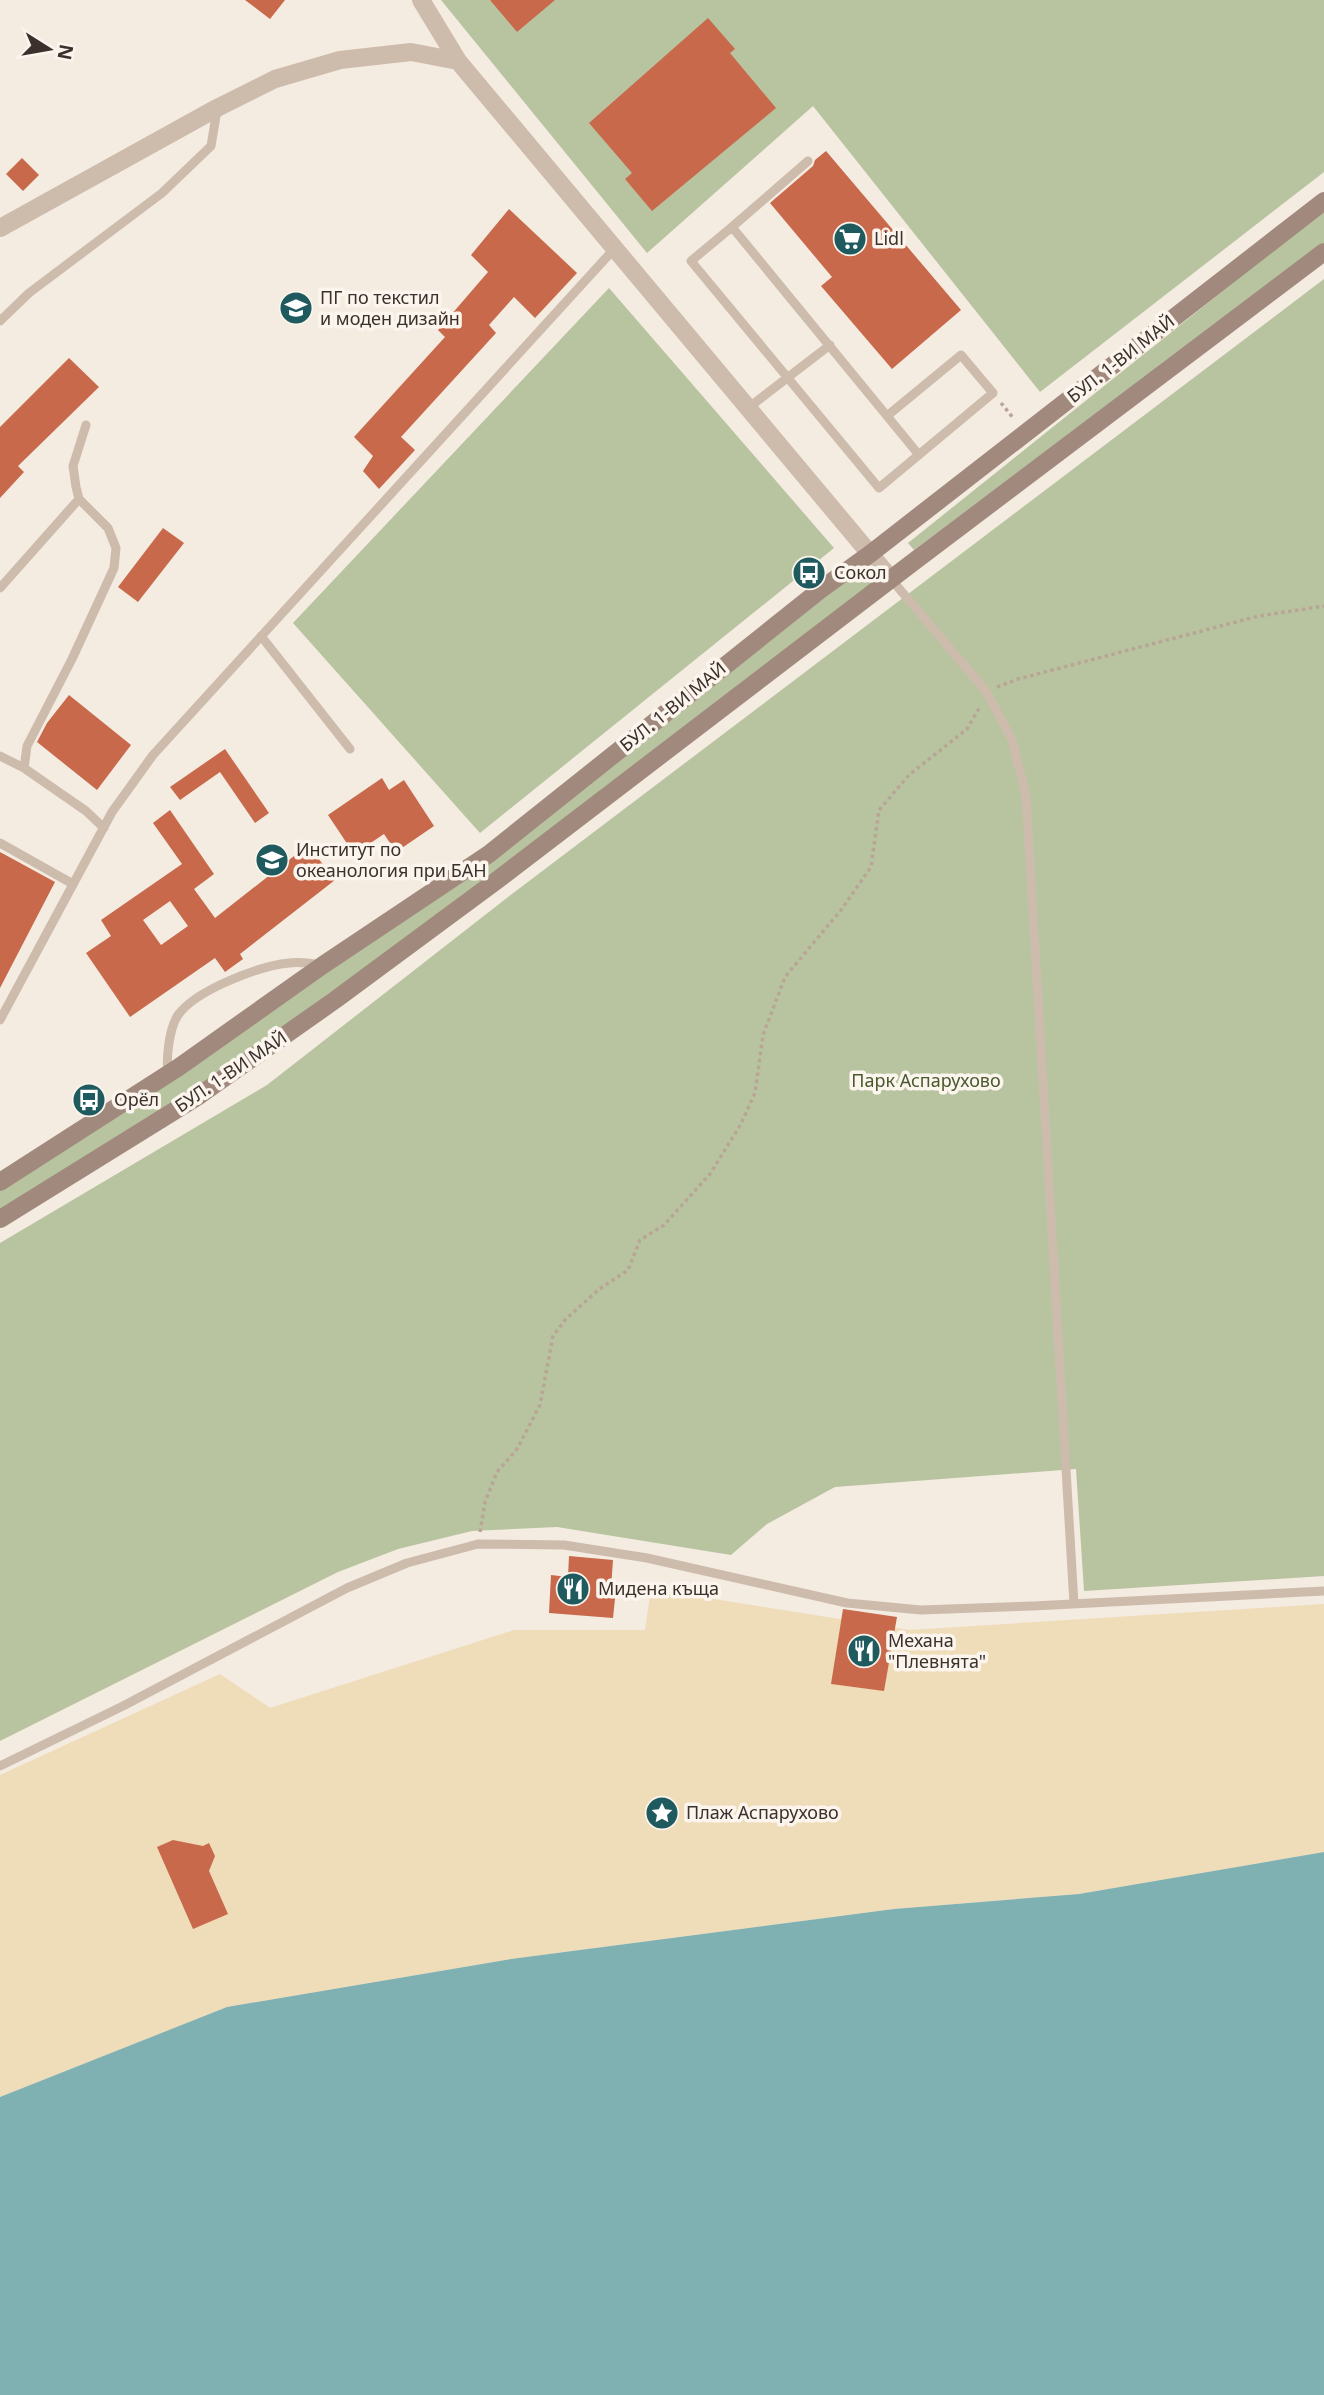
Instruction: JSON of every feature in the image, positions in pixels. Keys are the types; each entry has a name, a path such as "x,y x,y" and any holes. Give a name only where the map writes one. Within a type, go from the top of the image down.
{"main road":[{"name":"БУЛ. 1-ВИ МАЙ","path":"0,1182 168,1073 489,854 820,590 1324,201"},
{"name":"БУЛ. 1-ВИ МАЙ","path":"0,1219 200,1095 335,1000 496,881 1324,252"}],"street":[{"path":"421,0 458,61 891,579"},
{"path":"0,228 217,108 275,79 340,60 411,52 458,61"}],"lane":[{"path":"0,321 29,293 162,193 211,146 217,108"},
{"path":"808,161 691,261 879,488 993,393 961,355 887,415"},
{"path":"732,227 919,454"},
{"path":"0,1020 112,812 153,755 615,248"},
{"path":"748,408 830,345"},
{"path":"24,768 27,746 72,659 114,568 116,548 108,528 79,499 73,466 86,425"},
{"path":"0,588 79,499"},
{"path":"891,579 986,691 1012,740 1026,796 1074,1604"},
{"path":"261,636 350,749"},
{"path":"0,756 24,768 86,811 104,828"},
{"path":"0,767 10,762"},
{"path":"0,843 73,884"},
{"path":"168,1073 166,1057 177,1017 189,1003 258,968 292,962 323,965"},
{"path":"0,1766 123,1706 347,1588 407,1563 478,1544 578,1547 647,1558 860,1604 921,1610 1324,1591"}],"path":[{"path":"993,393 1026,433"},
{"path":"986,691 1018,679 1259,616 1324,606"},
{"path":"478,1544 485,1502 496,1472 516,1449 540,1405 553,1336 565,1320 598,1290 628,1270 640,1240 664,1225 710,1174 741,1124 755,1093 763,1035 785,977 841,910 871,867 879,810 909,775 967,729 982,703 987,713"}],"green space":[{"path":"441,0 1324,0 1324,172 1040,392 813,106 647,253"},
{"path":"1324,210 1324,245 914,550 908,543"},
{"name":"Парк Аспарухово","path":"1324,279 1324,1576 1084,1591 1076,1469 835,1487 767,1524 731,1555 557,1527 472,1531 398,1549 338,1572 0,1741 0,1243 267,1085 512,894"},
{"path":"609,288 834,548 480,833 293,623"},
{"path":"856,564 877,589 335,1000 0,1219 0,1181 489,854"}],"sand":[{"name":"Плаж Аспарухово","path":"651,1589 909,1630 1324,1604 1324,1852 1079,1894 894,1909 511,1959 227,2007 0,2097 0,1775 220,1674 270,1708 514,1630 645,1630"}],"water":[{"path":"1324,1852 1324,2395 0,2395 0,2097 227,2007 511,1959 894,1909 1079,1894"}],"building":[{"path":"245,0 285,0 270,19"},
{"path":"490,0 555,0 517,32"},
{"path":"708,18 735,49 730,53 776,108 652,211 625,179 632,173 589,123"},
{"name":"Lidl","path":"826,151 961,310 892,369 821,286 832,277 770,203 813,166 815,160"},
{"path":"22,158 39,175 23,191 6,174"},
{"path":"509,209 577,273 535,318 514,297 489,325 496,333 401,437 415,450 379,489 363,471 373,456 354,437 445,337 438,330 488,272 471,255"},
{"path":"69,358 99,387 18,466 24,472 0,498 0,427"},
{"path":"163,528 184,543 138,602 118,587"},
{"path":"69,695 131,745 97,790 37,742 47,723"},
{"path":"225,749 269,813 255,823 220,772 180,800 170,787"},
{"path":"382,778 389,790 404,780 434,826 396,852 384,834 354,854 328,815"},
{"path":"170,810 214,874 194,889 215,918 308,845 335,880 240,954 243,959 225,972 215,958 130,1017 86,953 111,936 101,920 182,864 153,823","holes":["170,901 188,926 161,945 143,920"]},
{"path":"0,852 55,882 0,988"},
{"path":"569,1556 613,1560 611,1588 616,1589 613,1618 549,1613 551,1575 568,1577"},
{"name":"Механа \"Плевнята\"","path":"843,1609 897,1617 884,1691 831,1684"},
{"path":"173,1840 203,1846 209,1843 215,1856 209,1871 228,1914 193,1929 157,1847"}],"place":[{"name":"Lidl","path":"850,239"},
{"name":"ПГ по текстил и моден дизайн","path":"296,308"},
{"name":"Сокол","path":"809,573"},
{"name":"Институт по океанология при БАН","path":"272,860"},
{"name":"Орёл","path":"89,1100"},
{"name":"Мидена къща","path":"573,1589"},
{"name":"Механа \"Плевнята\"","path":"864,1651"},
{"name":"Плаж Аспарухово","path":"662,1813"}]}
